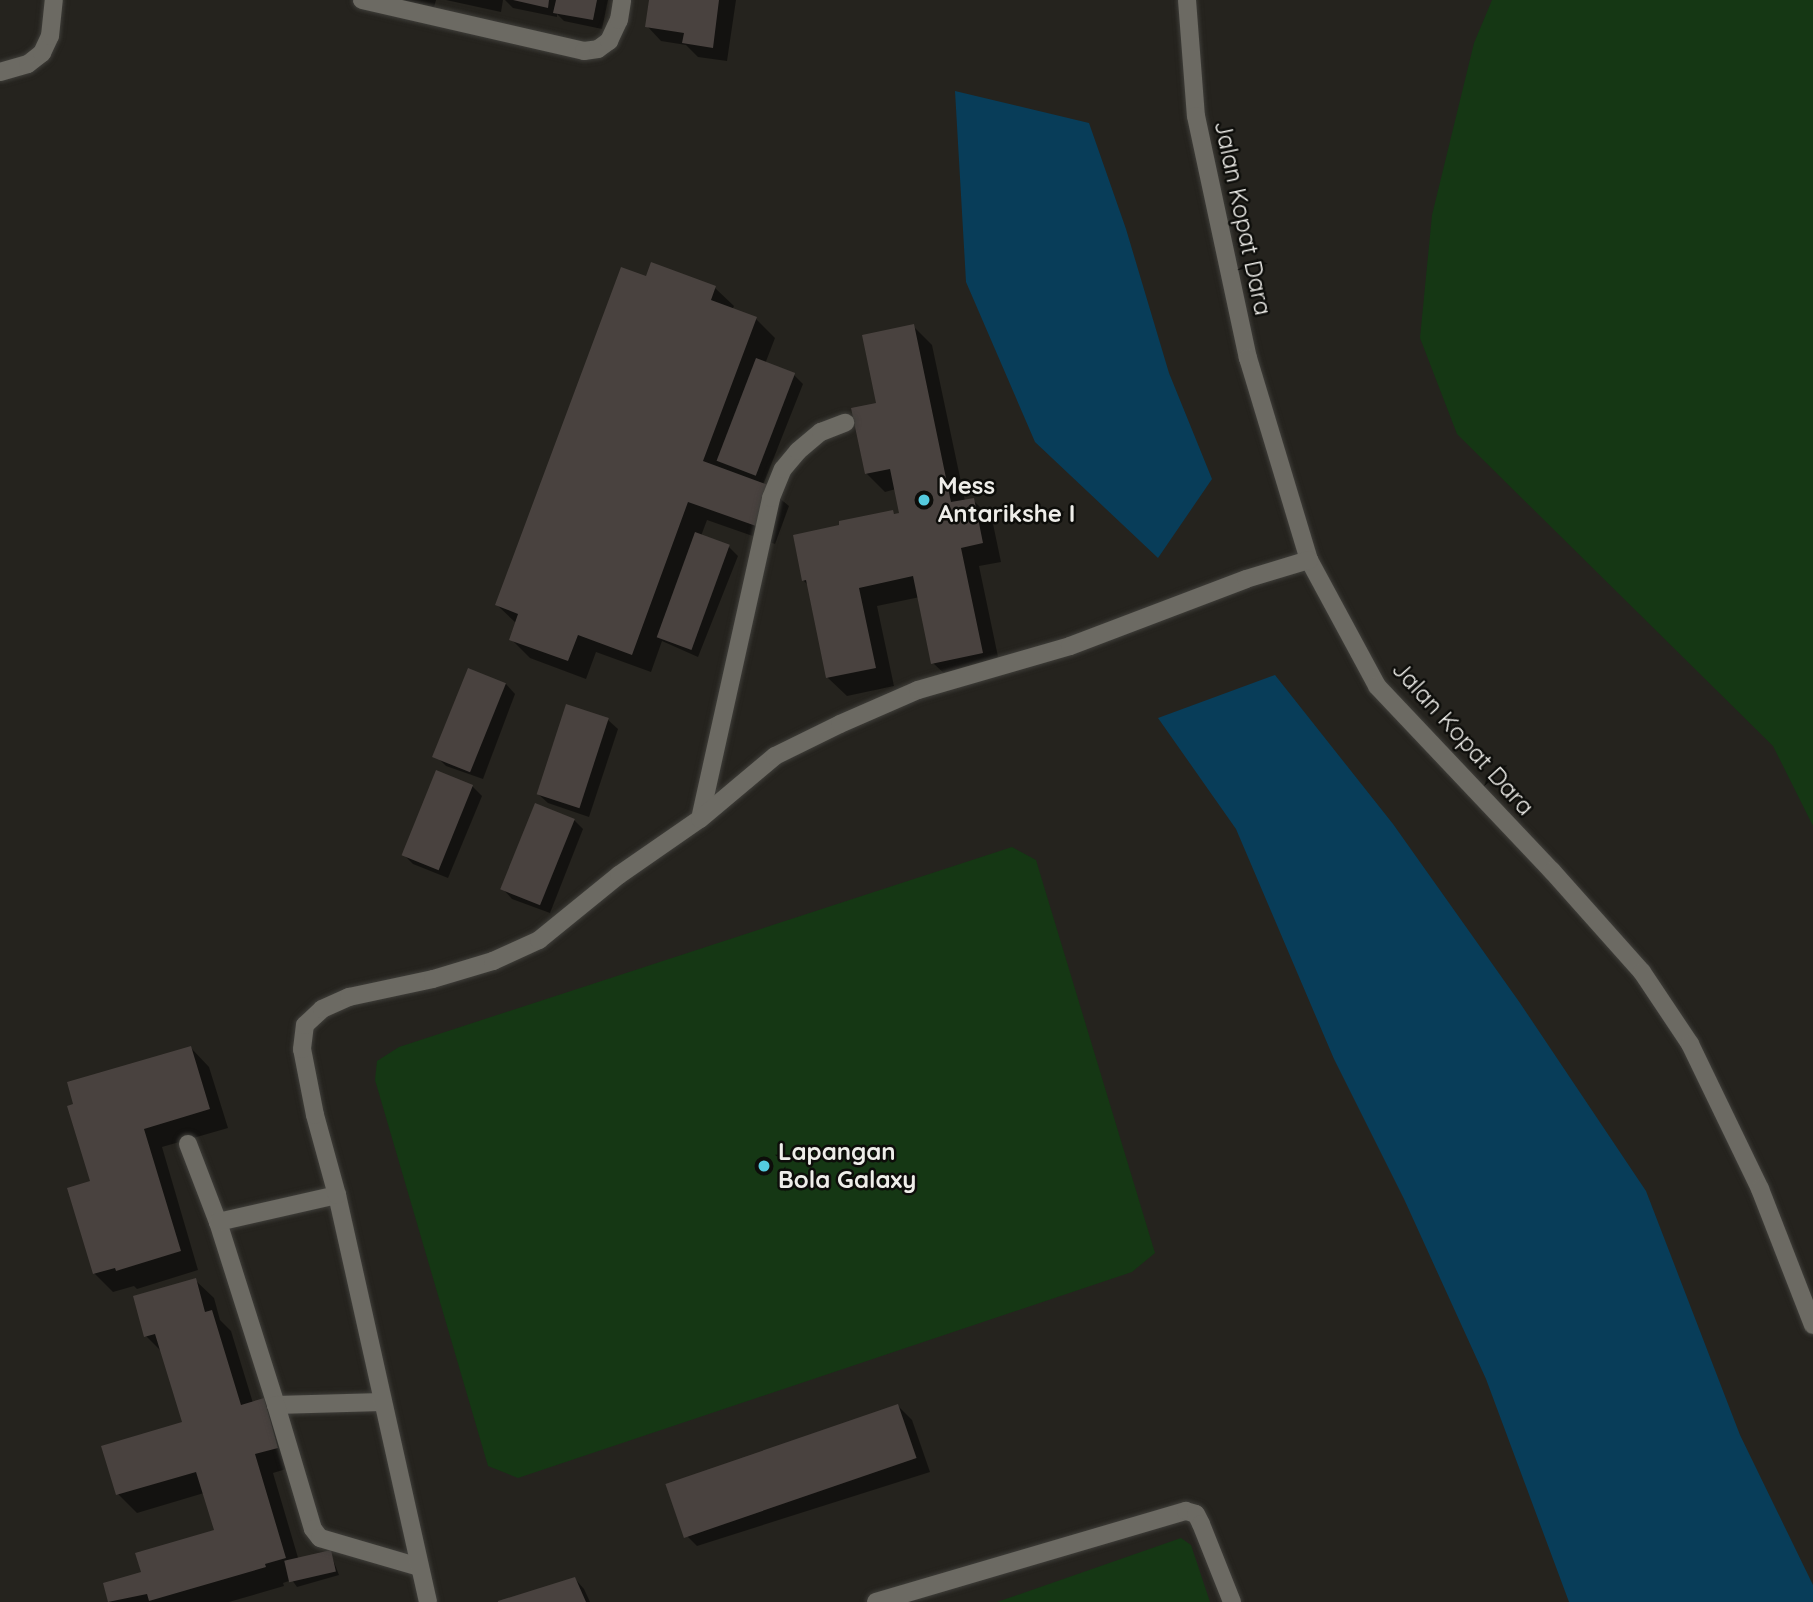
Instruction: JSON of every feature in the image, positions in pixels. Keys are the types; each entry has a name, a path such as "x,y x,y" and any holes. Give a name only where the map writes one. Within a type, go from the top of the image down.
{"street":[{"path":"0,72 29,64 42,53 50,36 54,0"},
{"path":"362,0 584,51 598,49 609,41 619,20 622,0"},
{"name":"Jalan Kopat Dara","path":"1187,0 1196,116 1245,344 1308,560 1377,686 1552,871 1642,972 1690,1044 1760,1189 1813,1325"},
{"path":"700,819 771,498 783,469 798,450 821,432 845,423"},
{"path":"428,1602 337,1195 315,1115 302,1049 305,1025 322,1009 349,997 433,979 493,961 539,940 619,875 700,819 775,756 840,724 918,690 1070,646 1246,579 1308,560"},
{"path":"188,1144 218,1222 313,1529 320,1538 419,1567"},
{"path":"218,1222 337,1195"},
{"path":"276,1405 382,1402"},
{"path":"876,1602 918,1595 1186,1511 1196,1514 1232,1602"}],"green space":[{"path":"1492,0 1813,0 1813,826 1773,746 1457,434 1420,338 1432,215 1474,43"},
{"name":"Lapangan Bola Galaxy","path":"1012,847 1036,860 1155,1253 1132,1272 518,1478 488,1466 375,1080 377,1061 399,1047"},
{"path":"1181,1538 1191,1545 1210,1602 997,1602"}],"water":[{"path":"955,91 1089,123 1126,229 1169,373 1212,479 1158,558 1035,442 966,282"},
{"path":"1275,675 1393,824 1520,1003 1646,1191 1740,1435 1813,1585 1813,1602 1569,1602 1486,1379 1404,1199 1334,1059 1236,829 1158,718"}],"building":[{"path":"513,0 549,0 548,8"},
{"path":"556,0 597,0 593,20 553,13"},
{"path":"649,0 719,0 713,48 682,43 684,33 645,27"},
{"path":"651,262 716,286 711,300 757,317 703,461 771,486 756,526 688,502 632,655 578,635 568,661 509,640 518,614 495,605 621,267 646,276"},
{"name":"Mess Antarikshe I","path":"914,324 951,502 974,498 983,543 961,548 983,653 931,664 913,576 859,588 876,668 826,678 806,580 802,581 793,535 839,525 839,521 893,510 894,514 899,513 890,469 865,474 851,408 876,403 862,335"},
{"path":"756,358 795,373 756,476 717,461"},
{"path":"695,532 730,545 691,650 657,637"},
{"path":"468,668 506,683 470,772 432,757"},
{"path":"566,704 609,718 579,808 537,794"},
{"path":"436,770 473,785 439,870 402,855"},
{"path":"535,803 575,819 540,905 500,889"},
{"path":"191,1046 210,1109 144,1129 181,1251 116,1271 115,1268 93,1274 67,1188 90,1181 67,1106 73,1104 67,1082"},
{"path":"196,1278 205,1312 212,1310 241,1405 264,1398 278,1448 255,1454 286,1558 265,1564 266,1567 149,1601 147,1594 108,1602 103,1583 141,1572 135,1553 214,1530 196,1472 116,1495 101,1446 182,1422 155,1334 144,1337 133,1296"},
{"path":"898,1404 917,1458 684,1538 665,1484"},
{"path":"331,1550 336,1571 289,1582 284,1561"},
{"path":"575,1577 586,1602 498,1602 498,1601"}],"place":[{"name":"Mess Antarikshe I","path":"924,500"},
{"name":"Lapangan Bola Galaxy","path":"764,1166"}]}
